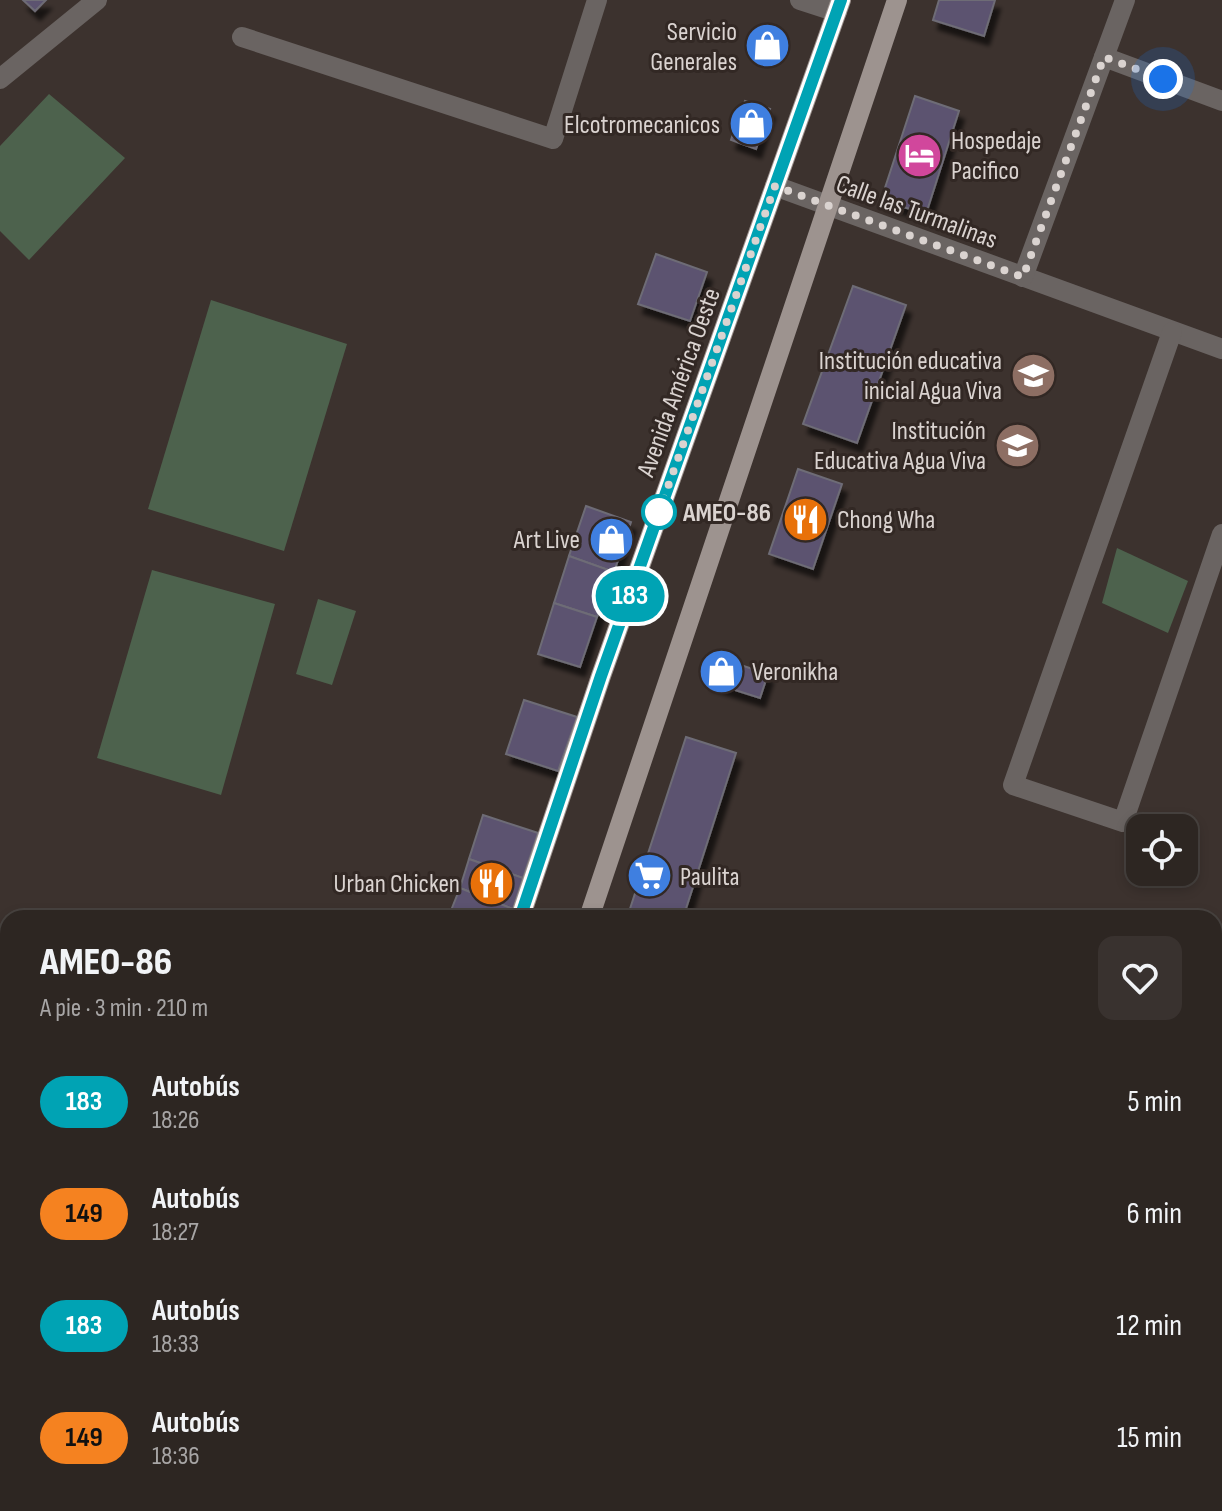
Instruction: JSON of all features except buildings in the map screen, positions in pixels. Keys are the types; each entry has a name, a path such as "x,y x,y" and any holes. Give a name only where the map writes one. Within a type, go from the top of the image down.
{"main road":[{"path":"592,910 897,0"},
{"name":"Avenida América Oeste","path":"523,910 601,676 839,6"}],"street":[{"path":"0,79 97,0"},
{"path":"242,37 553,139 597,0"},
{"path":"800,0 839,6"},
{"path":"1023,277 1125,0"},
{"path":"1104,57 1222,101"},
{"name":"Calle las Turmalinas","path":"775,186 1222,349"},
{"path":"1172,332 1013,785 1123,822 1222,534"}],"green space":[{"path":"49,94 125,158 29,260 0,231 0,146"},
{"path":"211,300 347,344 284,551 148,509"},
{"path":"1117,548 1188,581 1168,633 1102,603"},
{"path":"152,570 275,604 221,795 97,758"},
{"path":"318,599 356,611 332,685 296,674"}],"bus line":[{"name":"183","path":"523,910 601,676 841,0"}],"place":[{"name":"Servicio Generales","path":"768,46"},
{"name":"Elcotromecanicos","path":"751,124"},
{"name":"Hospedaje Pacifico","path":"920,155"},
{"name":"Institución educativa inicial Agua Viva","path":"1033,375"},
{"name":"Institución Educativa Agua Viva","path":"1017,445"},
{"name":"AMEO-86","path":"659,512"},
{"name":"Chong Wha","path":"806,519"},
{"name":"Art Live","path":"611,539"},
{"name":"Veronikha","path":"721,671"},
{"name":"Paulita","path":"649,876"},
{"name":"Urban Chicken","path":"491,883"}],"route":[{"path":"659,512 775,186 1023,277 1104,57 1163,79"}]}
